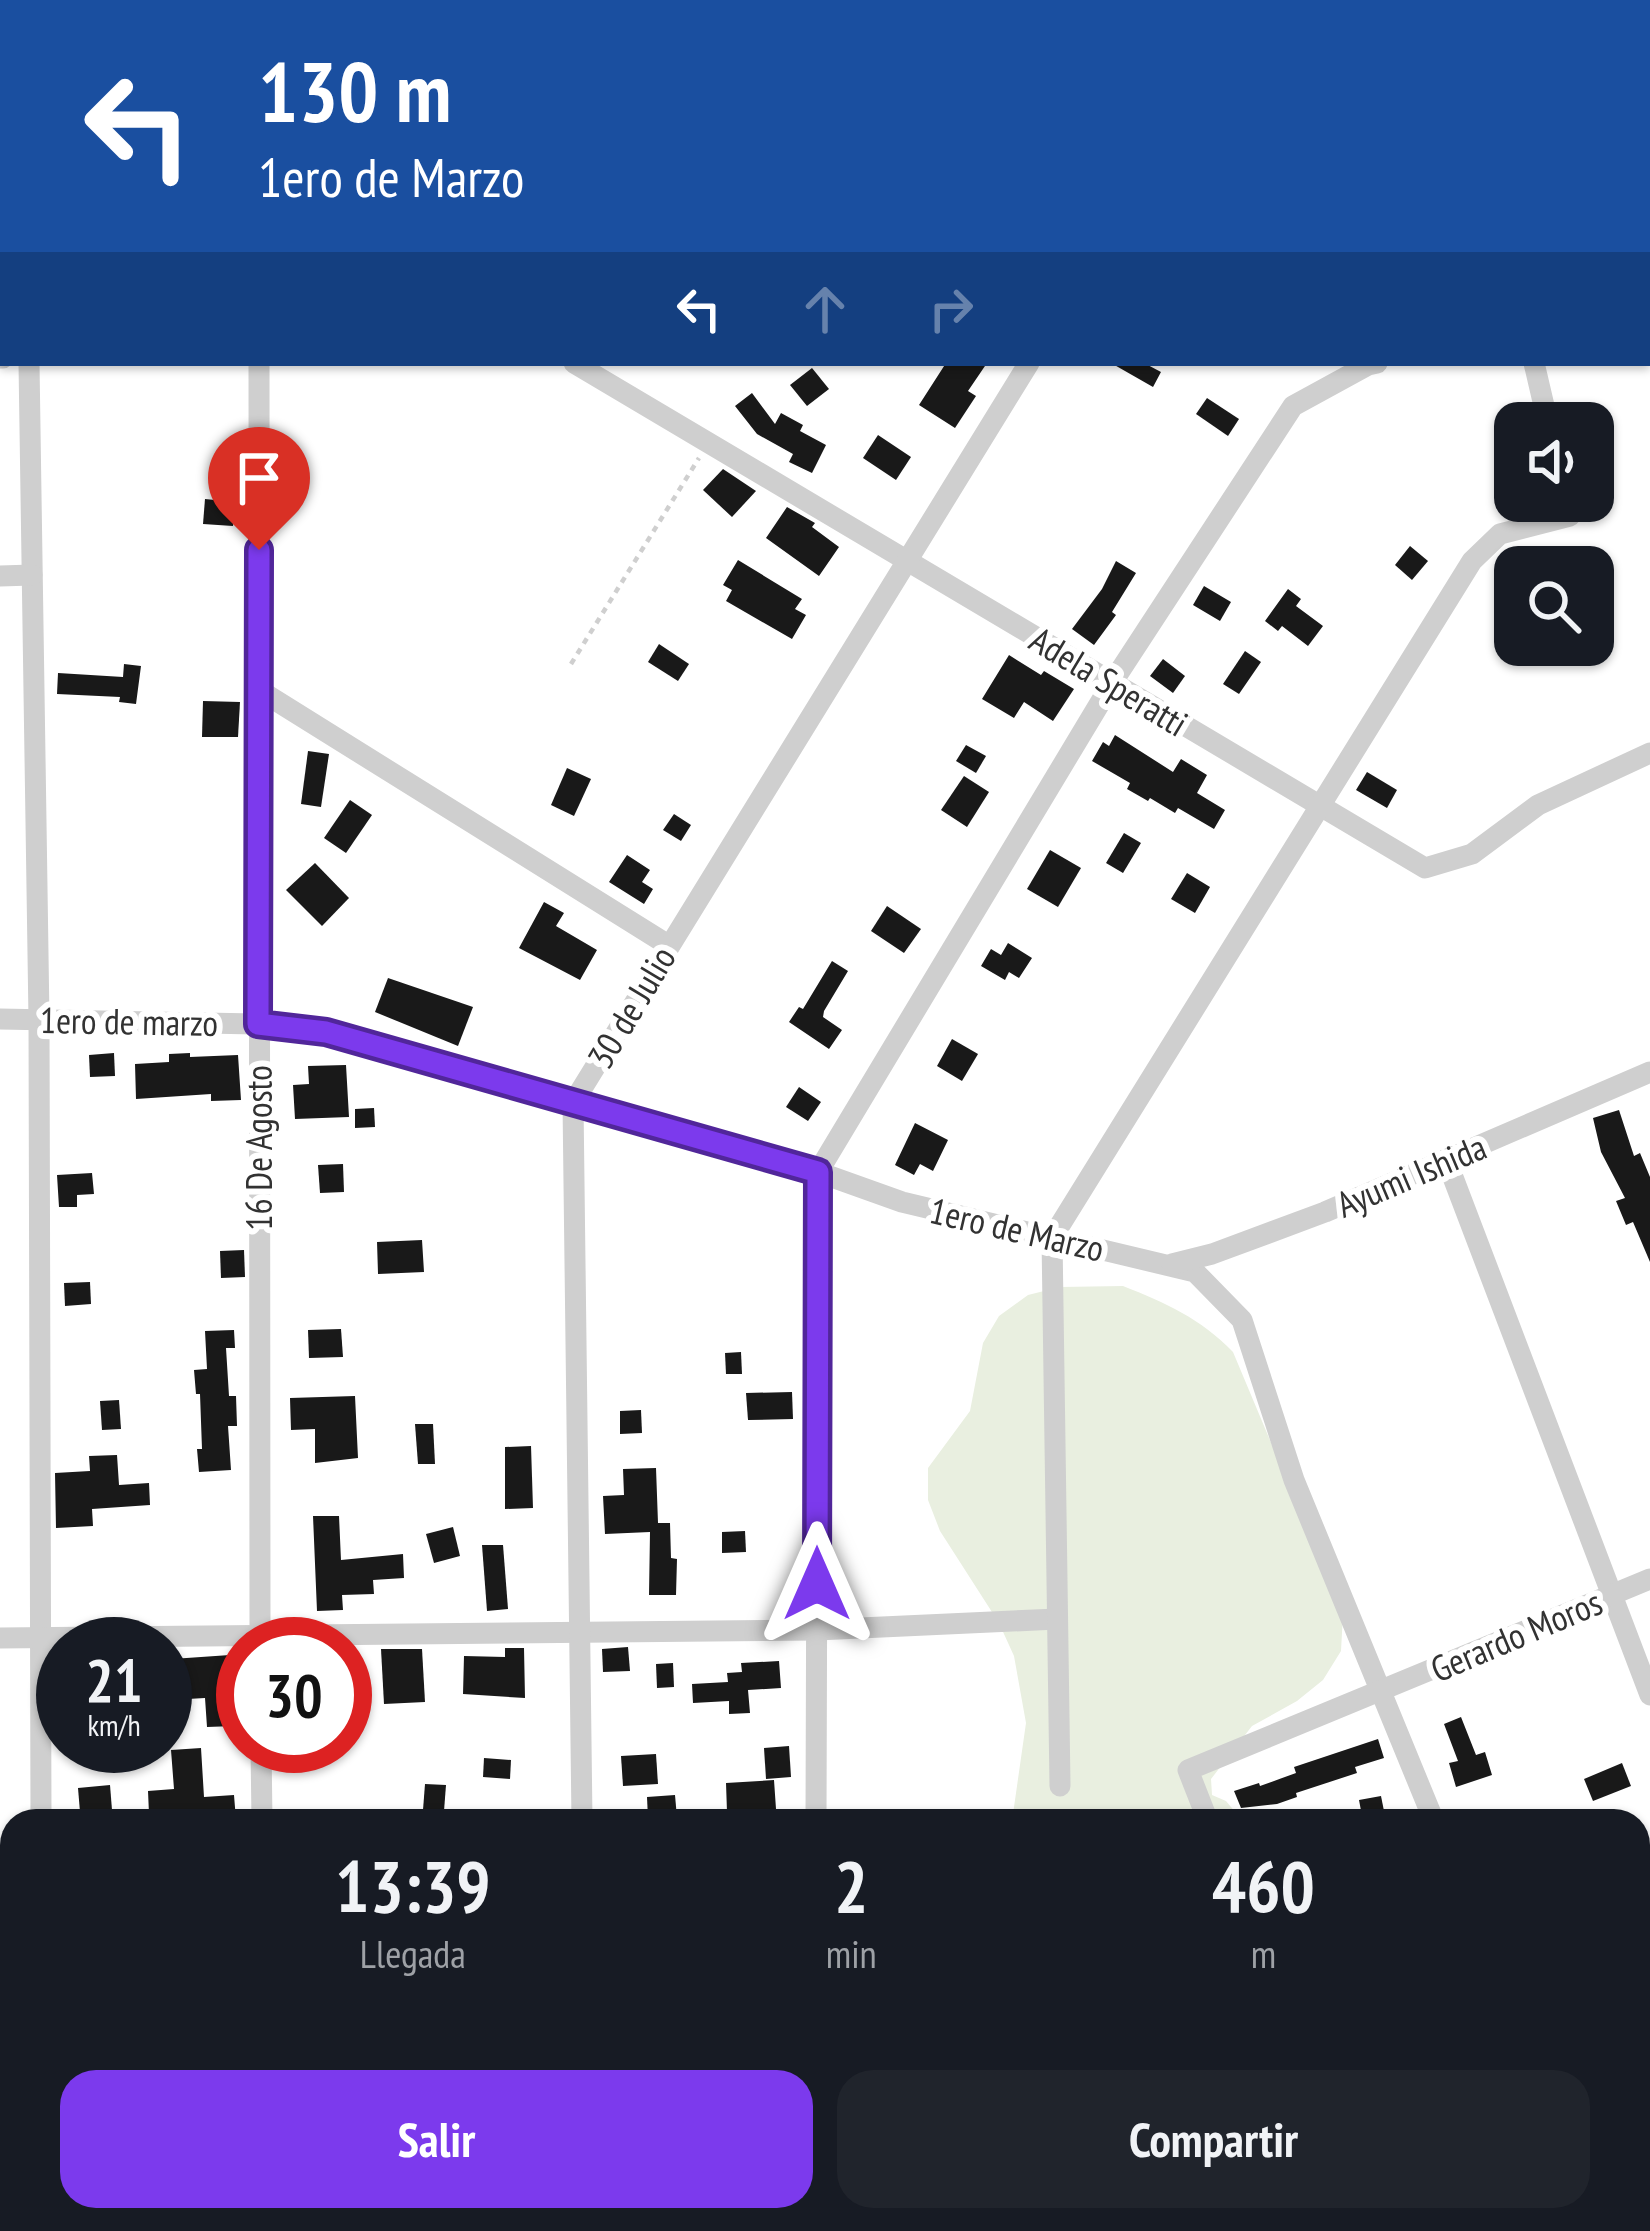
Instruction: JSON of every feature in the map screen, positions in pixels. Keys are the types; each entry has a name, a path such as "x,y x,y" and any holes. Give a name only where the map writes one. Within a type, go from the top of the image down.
{"street":[{"path":"29,366 39,1019 41,1617"},
{"name":"16 De Agosto","path":"259,366 260,1617"},
{"name":"Adela Speratti","path":"579,366 1425,868 1472,854 1538,806 1650,753"},
{"name":"30 de Julio","path":"582,1809 573,1103 1027,366"},
{"path":"816,1809 818,1172 1112,683 1293,406 1363,366"},
{"path":"1535,366 1543,402"},
{"path":"1060,1786 1052,1238 1472,561 1500,535 1548,522"},
{"path":"0,576 32,575"},
{"path":"259,691 668,945"},
{"name":"1ero de marzo","path":"0,1018 258,1024"},
{"name":"1ero de Marzo","path":"258,1024 326,1032 818,1172 902,1202 1195,1272 1242,1320 1294,1480 1429,1809"},
{"name":"Ayumi Ishida","path":"1166,1265 1212,1254 1325,1212 1650,1072"},
{"path":"1447,1159 1650,1695"},
{"name":"Gerardo Moros","path":"1203,1809 1188,1770 1650,1579"},
{"path":"372,1636 817,1630 1058,1619"},
{"path":"0,1638 36,1638"},
{"path":"41,1773 41,1809"},
{"path":"261,1773 262,1809"}],"path":[{"path":"571,664 708,443"}],"green space":[{"path":"1123,1286 1182,1313 1233,1352 1343,1614 1341,1651 1323,1680 1252,1726 1211,1779 1212,1795 1233,1809 1014,1809 1026,1723 1014,1656 999,1623 940,1531 928,1500 928,1468 970,1411 983,1343 999,1316 1028,1295 1060,1287"}],"building":[{"path":"944,366 985,366 968,391 976,396 955,428 919,405"},
{"path":"1116,366 1150,366 1161,372 1153,387"},
{"path":"812,368 829,389 807,406 790,385"},
{"path":"752,393 775,424 781,413 803,425 800,431 826,445 812,473 789,462 793,454 757,434 735,406"},
{"path":"1207,398 1239,419 1228,436 1196,414"},
{"path":"878,435 911,457 896,480 863,458"},
{"path":"723,469 756,491 732,517 703,490"},
{"path":"205,499 235,502 233,526 203,524"},
{"path":"787,507 815,523 812,527 839,547 819,576 766,538"},
{"path":"1410,546 1428,561 1412,580 1395,565"},
{"path":"738,560 802,599 795,609 806,615 792,639 726,601 732,590 723,585"},
{"path":"1116,561 1136,573 1112,612 1116,615 1094,645 1072,629"},
{"path":"1204,586 1231,602 1220,621 1193,605"},
{"path":"1288,589 1301,599 1296,606 1323,626 1308,646 1282,626 1278,631 1265,621"},
{"path":"659,644 689,664 678,681 648,662"},
{"path":"1245,651 1261,662 1239,694 1223,684"},
{"path":"1009,655 1074,689 1053,721 1024,702 1014,718 982,699"},
{"path":"1163,659 1185,676 1173,693 1150,676"},
{"path":"124,664 141,666 136,704 119,702 120,697 57,694 58,673 123,677"},
{"path":"203,701 240,702 238,737 202,737"},
{"path":"1115,735 1173,772 1181,759 1207,775 1197,793 1225,810 1214,829 1178,808 1175,813 1148,801 1127,789 1130,783 1092,761 1103,742 1109,746"},
{"path":"966,745 986,756 976,773 956,761"},
{"path":"308,751 329,754 321,807 301,804"},
{"path":"567,768 591,779 574,816 551,805"},
{"path":"1367,772 1397,790 1387,808 1356,790"},
{"path":"964,776 989,792 967,827 941,810"},
{"path":"350,800 372,815 346,853 324,838"},
{"path":"674,814 691,825 681,841 663,830"},
{"path":"1124,833 1141,843 1123,873 1106,863"},
{"path":"1050,850 1081,868 1058,907 1027,889"},
{"path":"627,855 650,870 642,882 653,889 644,904 609,882"},
{"path":"315,863 349,898 322,926 286,890"},
{"path":"1187,873 1210,887 1195,913 1171,899"},
{"path":"544,902 564,913 556,926 597,950 580,980 519,948"},
{"path":"887,906 921,929 904,953 871,931"},
{"path":"1008,943 1032,958 1019,978 1009,972 1005,980 981,966 991,949 1001,955"},
{"path":"832,961 848,971 824,1011 823,1017 842,1030 829,1049 789,1022 799,1007 803,1009"},
{"path":"388,978 473,1007 458,1046 375,1012"},
{"path":"952,1039 978,1054 962,1081 937,1066"},
{"path":"114,1053 115,1076 90,1077 89,1055"},
{"path":"190,1053 190,1057 238,1055 241,1100 211,1101 211,1094 136,1099 135,1064 169,1062 169,1054"},
{"path":"346,1065 349,1117 295,1119 293,1085 309,1084 308,1066"},
{"path":"799,1087 821,1102 808,1121 786,1107"},
{"path":"374,1108 375,1127 355,1128 355,1109"},
{"path":"1619,1110 1634,1156 1640,1153 1650,1177 1650,1262 1633,1222 1626,1225 1616,1201 1625,1198 1601,1152 1593,1118"},
{"path":"915,1123 948,1140 933,1171 920,1164 914,1175 895,1165"},
{"path":"343,1164 344,1192 320,1193 318,1165"},
{"path":"92,1173 94,1194 77,1195 77,1207 59,1207 57,1175"},
{"path":"422,1240 424,1272 378,1274 377,1242"},
{"path":"244,1250 245,1277 221,1278 220,1251"},
{"path":"90,1282 91,1304 65,1306 64,1283"},
{"path":"341,1329 343,1357 309,1358 308,1330"},
{"path":"234,1330 235,1348 226,1348 229,1396 236,1396 237,1426 228,1426 231,1470 199,1472 200,1394 196,1394 194,1370 207,1369 205,1331"},
{"path":"741,1352 742,1374 726,1374 725,1353"},
{"path":"792,1392 793,1419 748,1420 746,1393"},
{"path":"355,1396 358,1458 315,1463 315,1429 291,1430 290,1398"},
{"path":"119,1400 121,1429 102,1430 100,1401"},
{"path":"641,1410 642,1433 620,1434 620,1411"},
{"path":"415,1424 433,1424 435,1464 418,1464"},
{"path":"531,1446 533,1508 505,1509 505,1447"},
{"path":"117,1455 119,1485 149,1483 150,1505 92,1509 93,1526 56,1528 55,1473 90,1471 89,1456"},
{"path":"656,1468 658,1523 670,1523 671,1558 677,1559 676,1595 649,1595 650,1532 605,1534 603,1496 624,1495 623,1469"},
{"path":"313,1516 339,1516 341,1560 403,1554 404,1578 373,1580 374,1594 342,1595 343,1610 317,1611"},
{"path":"453,1527 460,1556 434,1563 426,1534"},
{"path":"745,1531 746,1552 722,1553 722,1532"},
{"path":"482,1545 503,1545 508,1609 487,1611"},
{"path":"628,1647 630,1671 603,1672 602,1649"},
{"path":"505,1648 524,1648 525,1698 463,1694 464,1656 505,1657"},
{"path":"381,1649 422,1649 425,1702 384,1704"},
{"path":"216,1656 216,1727 207,1727 205,1698 192,1699 192,1658"},
{"path":"779,1661 781,1688 748,1690 750,1713 729,1714 729,1701 693,1703 692,1684 728,1682 727,1673 742,1672 741,1663"},
{"path":"673,1663 674,1687 657,1688 656,1664"},
{"path":"1461,1717 1476,1755 1485,1752 1492,1775 1456,1787 1449,1763 1458,1761 1444,1724"},
{"path":"1378,1739 1384,1758 1355,1767 1357,1773 1277,1804 1241,1808 1234,1791 1296,1773 1294,1767"},
{"path":"789,1746 791,1777 766,1779 764,1748"},
{"path":"201,1748 204,1797 234,1795 235,1809 149,1809 148,1791 174,1789 173,1773 192,1773 192,1749"},
{"path":"656,1754 658,1784 623,1786 621,1756"},
{"path":"484,1758 511,1760 510,1779 483,1777"},
{"path":"1622,1763 1631,1786 1593,1801 1584,1779"},
{"path":"774,1780 776,1809 727,1809 726,1783"},
{"path":"425,1784 446,1785 444,1809 423,1809"},
{"path":"110,1785 112,1809 80,1809 78,1788"},
{"path":"675,1795 676,1809 648,1809 647,1797"},
{"path":"1381,1796 1384,1809 1361,1809 1359,1800"}],"route":[{"path":"259,550 258,1024 326,1032 818,1172 817,1584"}]}
